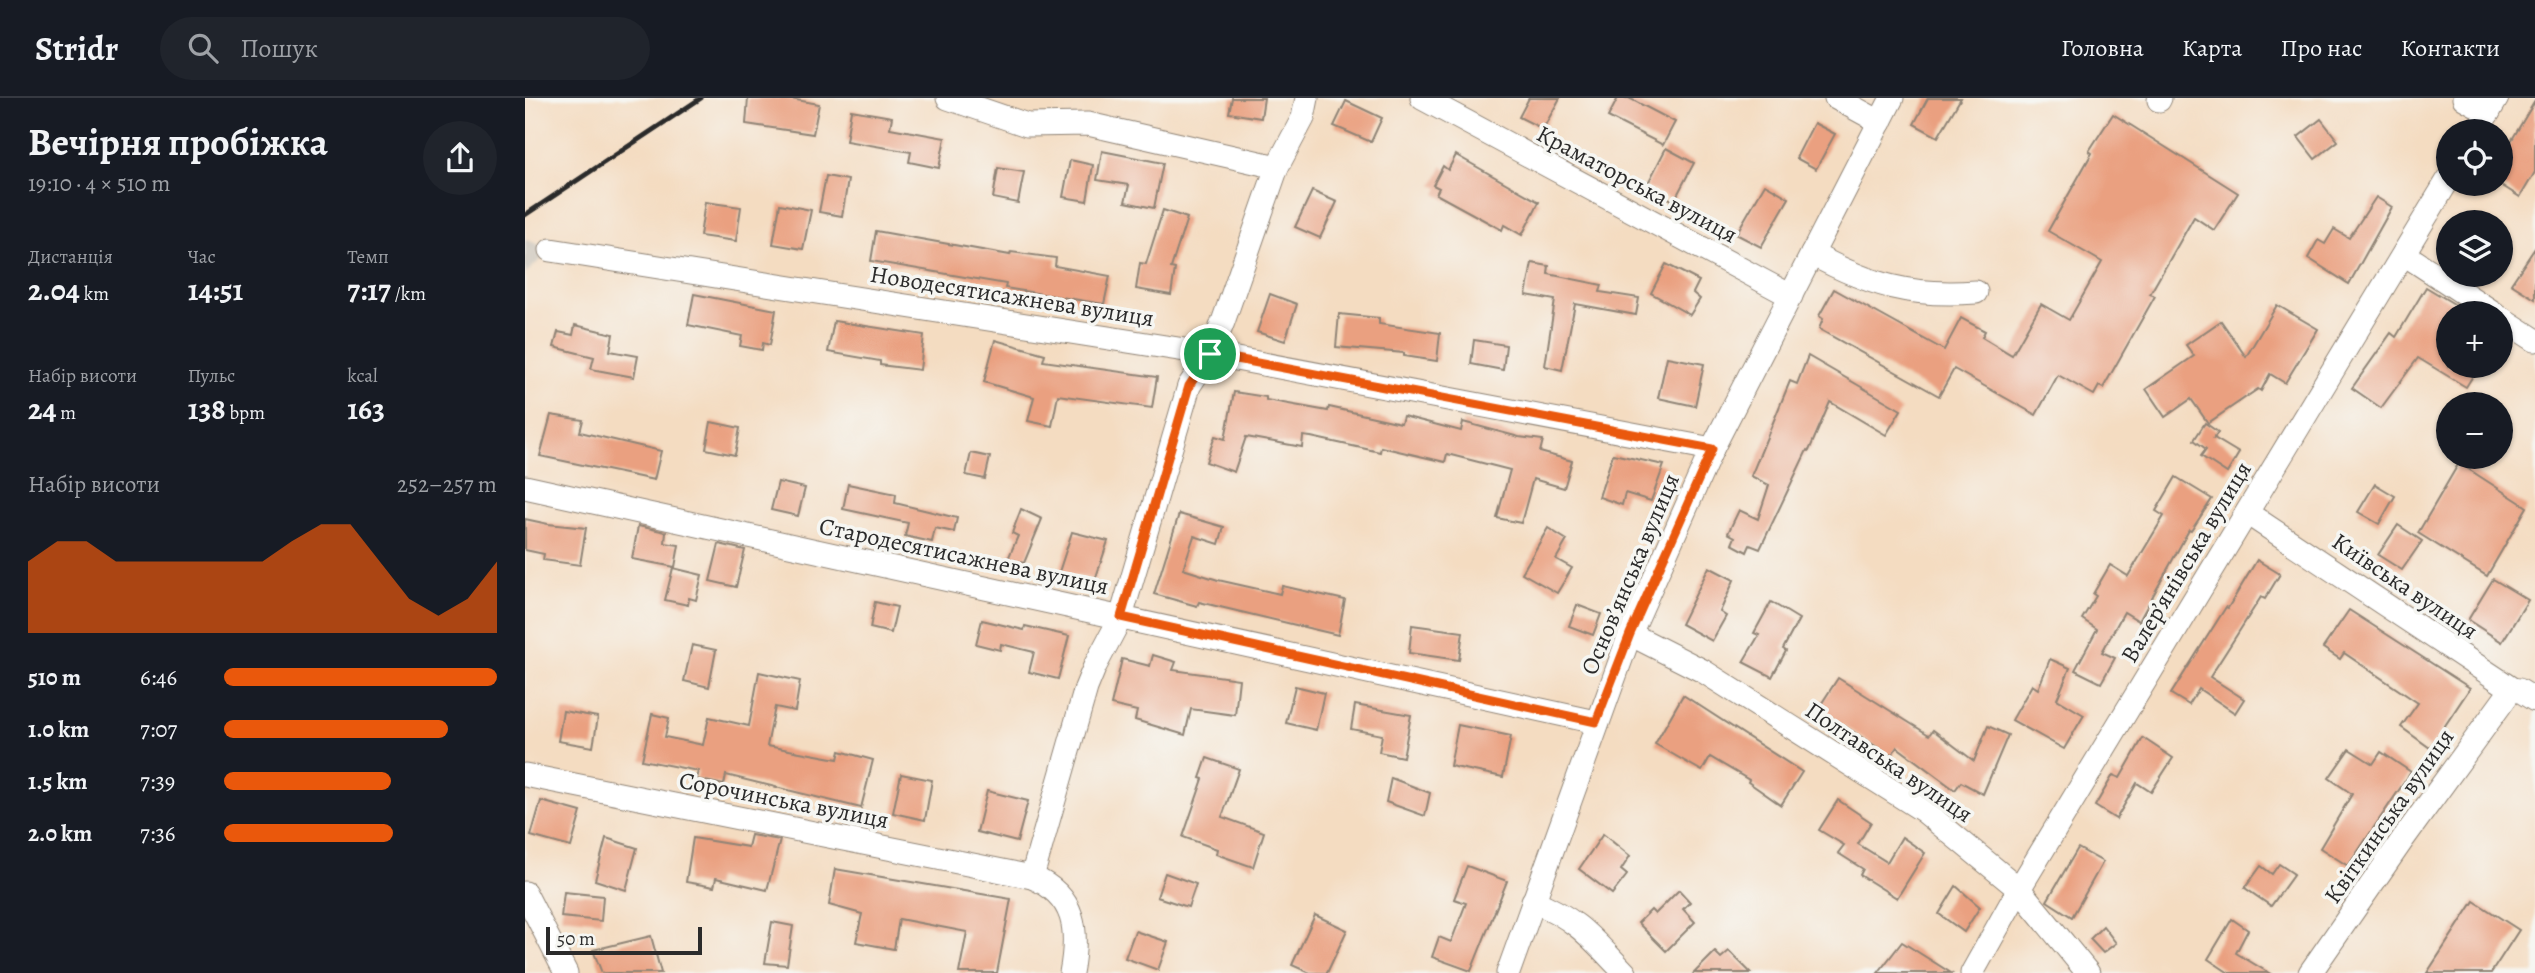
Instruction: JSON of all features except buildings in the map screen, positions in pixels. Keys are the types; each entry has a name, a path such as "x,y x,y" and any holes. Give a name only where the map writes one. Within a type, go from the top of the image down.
{"street":[{"path":"947,98 1027,125 1088,124 1277,167"},
{"path":"1070,973 1076,947 1072,913 1057,892 1032,877 1086,688 1121,617 1189,386 1210,354 1277,167 1303,118 1307,98"},
{"name":"Краматорська вулиця","path":"1422,98 1791,296"},
{"path":"1836,98 1880,121"},
{"name":"Основ’янська вулиця","path":"1508,973 1596,722 1630,634 1712,449 1892,98"},
{"path":"2464,98 2488,114"},
{"name":"Валер’янівська вулиця","path":"1972,973 2019,889 2438,196"},
{"name":"Новодесятисажнева вулиця","path":"551,250 1210,354 1712,449"},
{"path":"1812,254 1848,273 1896,289 1939,295 1976,292"},
{"path":"2404,254 2476,301"},
{"path":"2513,325 2535,340"},
{"name":"Стародесятисажнева вулиця","path":"525,487 1596,722"},
{"name":"Київська вулиця","path":"2247,513 2512,689 2519,690 2535,700"},
{"name":"Полтавська вулиця","path":"1630,634 1703,671 1924,811 2019,889 2088,973"},
{"name":"Квіткинська вулиця","path":"2310,973 2512,689"},
{"name":"Сорочинська вулиця","path":"525,775 1032,877"},
{"path":"525,893 566,973"},
{"path":"1533,901 1577,923 1625,973"}],"shaded area":[{"path":"525,239 551,250 525,274"}],"railway":[{"path":"525,215 701,98"}],"route":[{"path":"1210,354 1712,449 1630,634 1596,722 1121,617 1189,386 1210,354"}]}
